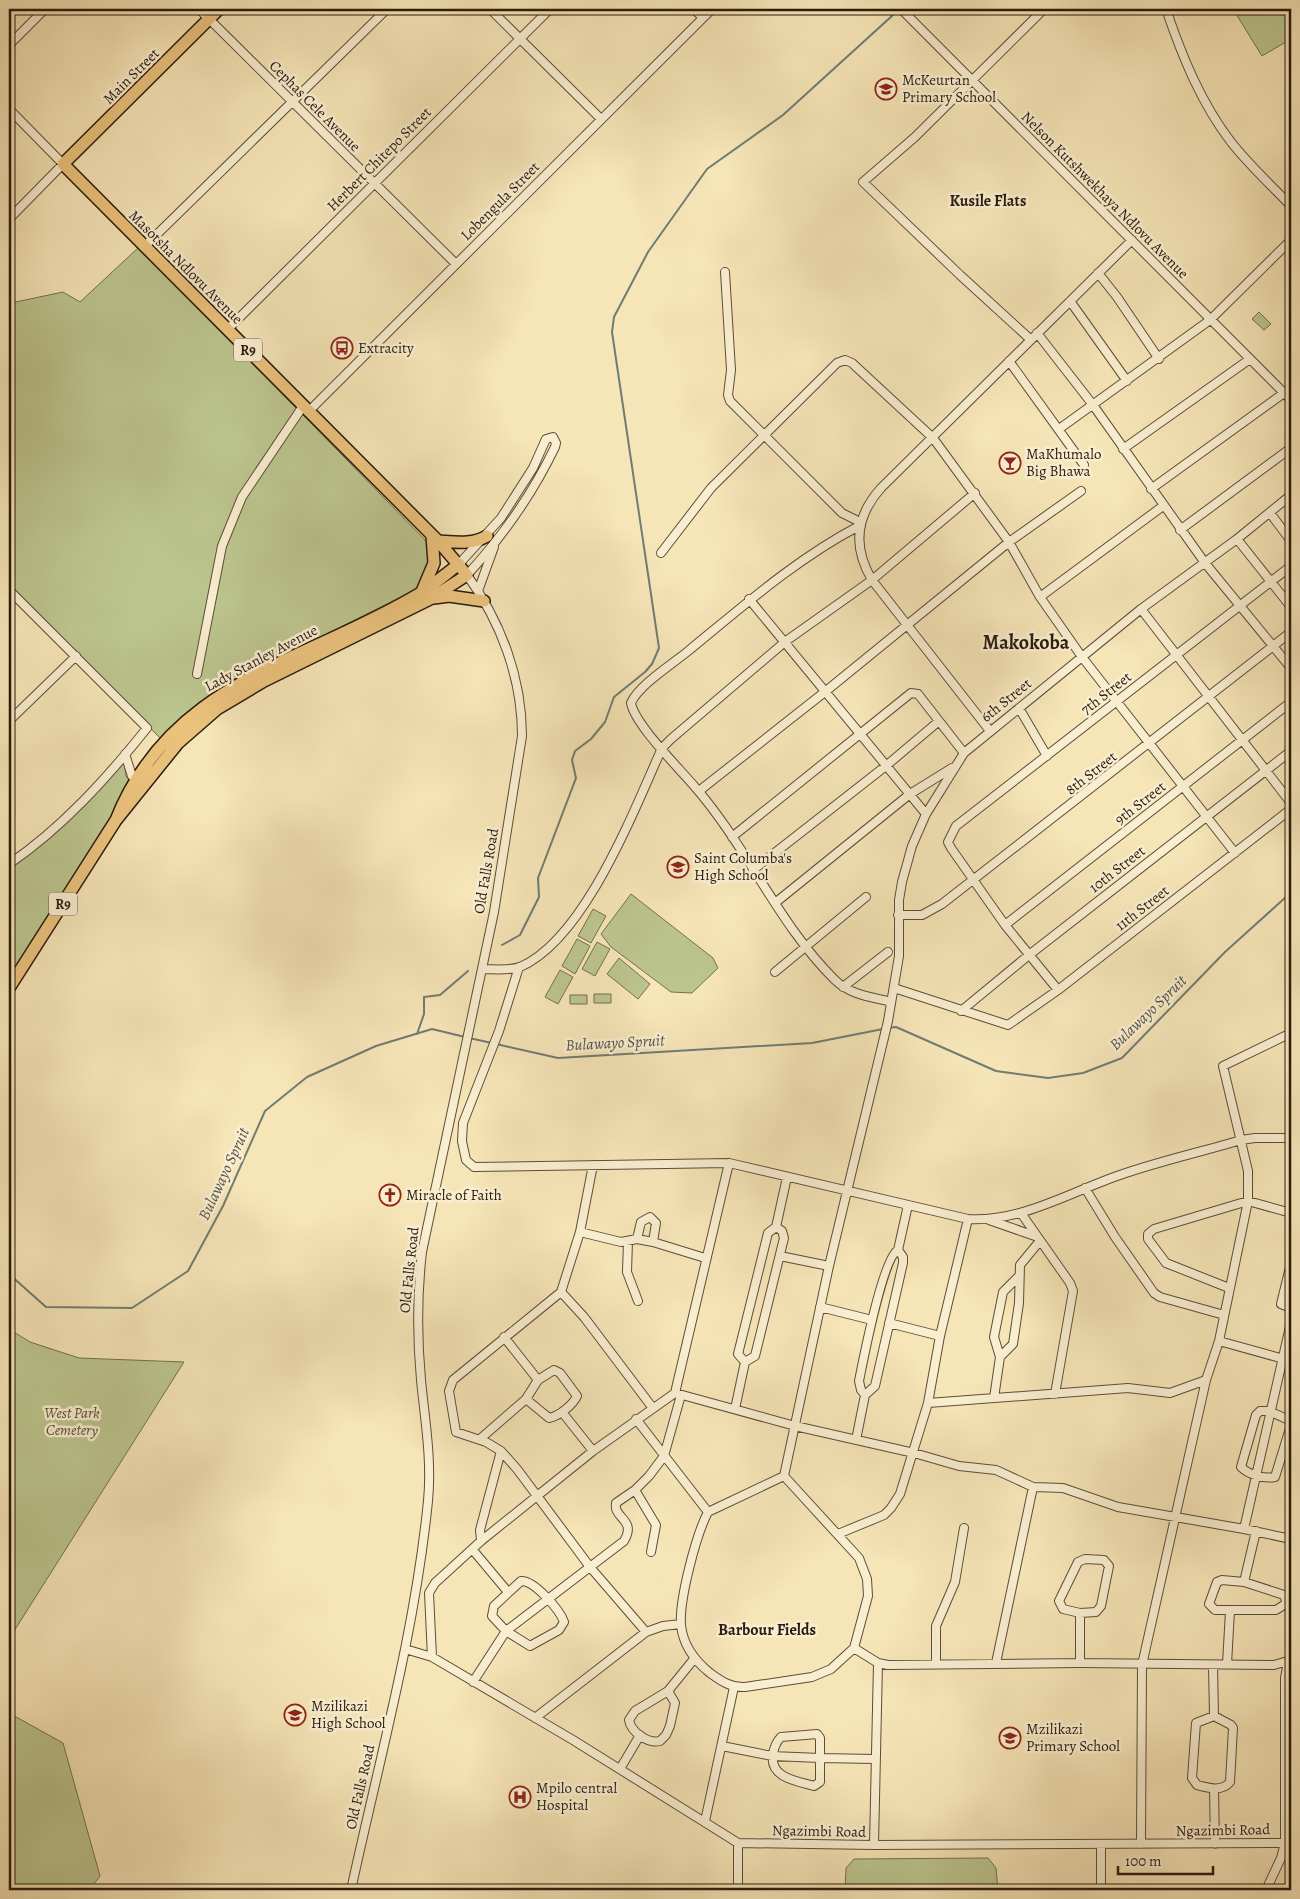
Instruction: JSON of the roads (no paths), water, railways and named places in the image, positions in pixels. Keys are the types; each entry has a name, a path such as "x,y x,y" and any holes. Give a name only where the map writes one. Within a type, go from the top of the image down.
{"highway":[{"name":"Main Street","path":"63,164 219,9"},
{"name":"Masotsha Ndlovu Avenue","path":"63,164 435,539 467,575"},
{"path":"484,601 449,596 425,596 434,563 435,539 466,542 479,540 487,536"},
{"name":"Lady Stanley Avenue","path":"425,596 459,564"},
{"name":"Lady Stanley Avenue","path":"9,988 116,820 124,800 140,784 169,735 214,699 282,661 467,575"}],"street":[{"path":"9,45 45,9"},
{"name":"Cephas Cele Avenue","path":"198,9 456,264"},
{"path":"144,246 293,103 387,9"},
{"path":"490,9 601,119"},
{"name":"Herbert Chitepo Street","path":"228,329 550,9"},
{"path":"694,9 703,18"},
{"name":"Lobengula Street","path":"197,674 222,546 242,497 305,409 456,264 712,9"},
{"name":"Nelson Kutshwekhaya Ndlovu Avenue","path":"901,9 1291,400"},
{"path":"1044,9 915,137 864,182 960,275 1034,336 1093,404 1180,530 1240,607 1291,668"},
{"path":"1166,9 1197,88 1212,113 1245,158 1291,206"},
{"name":"Masotsha Ndlovu Avenue","path":"9,109 63,164"},
{"path":"9,219 63,164"},
{"path":"990,731 872,580 860,553 860,524 877,493 1132,240"},
{"path":"1059,429 1160,359 1210,320 1291,240"},
{"path":"725,272 731,370 728,395 730,401 842,513 860,524"},
{"path":"1098,273 1160,359"},
{"path":"1070,301 1127,382"},
{"path":"1123,449 1250,358"},
{"path":"661,553 711,488 837,363 845,360 852,363 933,438 1009,542 1040,597 1082,657 1235,853"},
{"path":"1009,361 1084,465"},
{"path":"1151,489 1284,393"},
{"path":"459,564 487,536 514,500 533,468 546,439 552,437 556,443 542,473 511,524 467,575"},
{"path":"1180,530 1291,448"},
{"path":"699,792 1009,542 1081,490"},
{"path":"482,968 519,967 551,945 586,900 612,854 662,748 786,642 872,580 975,493"},
{"name":"6th Street","path":"784,1476 829,1266 888,1021 899,956 898,915 900,891 906,865 926,814 952,768 964,753 1141,609 1237,540 1291,495"},
{"path":"1040,597 1163,506"},
{"path":"1270,512 1291,541"},
{"path":"860,524 832,541 749,600 660,674 632,700 632,706 638,719 699,792 732,837 805,947 843,987 855,993 891,1002"},
{"path":"1237,540 1291,607"},
{"path":"478,591 494,545"},
{"name":"7th Street","path":"974,881 948,842 956,826 1291,566"},
{"name":"Old Falls Road","path":"352,1890 405,1649 428,1500 429,1441 418,1344 419,1278 445,1139 482,968 519,769 522,736 522,712 515,676 500,633 484,601 467,575"},
{"path":"9,590 147,728 88,796 9,864"},
{"path":"749,600 862,733 926,814"},
{"path":"1141,609 1291,803"},
{"name":"8th Street","path":"898,915 915,916 929,912 974,881 1210,698 1291,632"},
{"path":"9,721 76,656"},
{"path":"732,837 911,693 918,694 964,753"},
{"name":"9th Street","path":"1006,925 1291,702"},
{"path":"1019,708 1047,756"},
{"path":"753,870 887,765 939,721"},
{"name":"10th Street","path":"962,1011 1029,955 1291,751"},
{"path":"125,754 132,776 140,784"},
{"path":"775,903 910,794 952,768"},
{"name":"11th Street","path":"962,1011 1008,1025 1058,990 1291,808"},
{"path":"974,881 1029,955 1058,990"},
{"path":"775,972 866,897"},
{"path":"843,987 888,952"},
{"path":"519,967 499,1031 463,1123 462,1141 468,1163 479,1168 729,1163 847,1192 968,1218 987,1220 1037,1239"},
{"path":"894,988 962,1011"},
{"path":"1141,1844 1142,1665 1206,1380 1219,1341 1248,1201 1248,1171 1223,1066 1291,1033"},
{"path":"987,1220 1021,1213 1122,1174 1241,1140 1291,1138"},
{"path":"474,1682 506,1631 620,1544 627,1536 628,1525 615,1507 618,1500 635,1490 649,1476 664,1456 705,1258 729,1163"},
{"path":"594,1165 580,1232 561,1292 453,1380 449,1387 456,1432 480,1439 501,1451 590,1567 646,1632"},
{"path":"745,1362 738,1354 768,1233 776,1227 787,1178"},
{"path":"1085,1188 1148,1288 1160,1297 1224,1314"},
{"path":"1229,1288 1166,1263 1148,1239 1148,1234 1154,1229 1248,1201 1291,1213"},
{"path":"865,1394 859,1386 859,1381 872,1320 890,1259 898,1250 908,1205"},
{"path":"1021,1213 1037,1239 1070,1283 1073,1292 1055,1394"},
{"path":"638,1301 627,1272 632,1240 641,1222 650,1217 656,1223 653,1242"},
{"path":"838,1534 877,1518 891,1508 900,1494 928,1403 940,1336 968,1218"},
{"path":"735,1410 745,1362 755,1356 780,1256 784,1234 776,1227"},
{"path":"580,1232 615,1241 653,1242 705,1258"},
{"path":"1000,1357 1012,1344 1019,1302 1018,1277 1022,1261 1037,1239"},
{"path":"856,1440 865,1394 875,1386 903,1263 903,1257 898,1250"},
{"path":"780,1256 829,1266"},
{"path":"1291,1263 1281,1304 1291,1308"},
{"path":"994,1398 1000,1357 994,1337 1003,1292 1018,1277"},
{"path":"561,1292 584,1317 652,1407"},
{"path":"820,1307 872,1320"},
{"path":"1244,1529 1291,1322"},
{"path":"889,1323 940,1336"},
{"path":"504,1337 538,1380"},
{"path":"1219,1341 1291,1361"},
{"path":"480,1439 526,1399 538,1380 556,1370 576,1393 574,1402 562,1412 549,1418 526,1399"},
{"path":"928,1403 1128,1388 1170,1393 1206,1380"},
{"path":"432,1657 431,1589 472,1549 593,1451 652,1407 678,1394 795,1426 914,1453 959,1466 1001,1472 1034,1487 1063,1488 1118,1507 1175,1516 1291,1539"},
{"path":"1291,1421 1270,1411 1260,1411 1254,1418 1241,1467 1256,1475 1272,1478 1278,1474 1291,1424"},
{"path":"562,1412 593,1451"},
{"path":"636,1418 708,1512"},
{"path":"481,1542 480,1530 501,1451"},
{"path":"784,1476 859,1558 867,1579 868,1596 854,1648 822,1674 745,1687 734,1687 720,1680 694,1659 681,1624 694,1546 708,1512 784,1476"},
{"path":"996,1663 1034,1487"},
{"path":"635,1490 656,1525 651,1552"},
{"path":"936,1664 936,1626 955,1582 964,1528"},
{"path":"1244,1582 1256,1531"},
{"path":"472,1549 508,1592"},
{"path":"1086,1559 1104,1560 1109,1566 1100,1606 1096,1612 1080,1613 1063,1609 1059,1601 1078,1562 1086,1559"},
{"path":"527,1581 548,1600 564,1619 564,1624 560,1630 530,1646 506,1631 493,1619 491,1613 508,1592 521,1582 527,1581"},
{"path":"1217,1582 1244,1582 1284,1595 1287,1603 1276,1610 1230,1611 1215,1610 1210,1604 1217,1582"},
{"path":"1227,1664 1230,1611"},
{"path":"1080,1613 1080,1663"},
{"path":"535,1718 646,1632 663,1626 681,1624"},
{"path":"854,1648 878,1663 888,1665 996,1663 1274,1665 1290,1661 1288,1679 1289,1815 1281,1858 1266,1890"},
{"path":"405,1649 432,1657 620,1769 738,1843 738,1890"},
{"path":"668,1691 675,1703 666,1735 660,1741 654,1742 640,1735 629,1723 630,1716 668,1691 694,1659"},
{"path":"874,1845 878,1663"},
{"path":"1213,1665 1214,1716"},
{"path":"705,1821 734,1687"},
{"path":"1214,1716 1233,1728 1230,1782 1227,1786 1214,1789 1197,1785 1192,1778 1196,1723 1214,1716"},
{"path":"815,1734 820,1738 820,1758 820,1782 816,1786 779,1774 773,1766 772,1756 781,1736 815,1734"},
{"path":"620,1769 640,1735"},
{"path":"722,1746 772,1756 875,1759"},
{"path":"1214,1789 1215,1844"},
{"name":"Ngazimbi Road","path":"738,1843 874,1845 1285,1843"},
{"path":"1101,1845 1101,1890"}],"waterway":[{"path":"502,945 520,935 539,897 538,878 576,778 572,760 575,751 591,739 605,722 614,697 645,672 652,664 659,648 612,332 614,317 648,252 707,169 783,115 893,15"},
{"name":"Bulawayo Spruit","path":"888,1028 896,1027 996,1071 1048,1078 1083,1073 1122,1058 1225,952 1286,897 1291,895"},
{"path":"417,1034 424,1014 424,997 440,995 468,971"},
{"name":"Bulawayo Spruit","path":"9,1274 46,1307 132,1308 188,1271 223,1206 265,1111 307,1077 376,1046 432,1029 465,1037"},
{"name":"Bulawayo Spruit","path":"496,1044 558,1058 812,1043 883,1029"},
{"name":"Bulawayo Spruit","path":"469,1038 492,1043"}],"place":[{"name":"McKeurtan Primary School","path":"886,89"},
{"name":"Extracity","path":"342,348"},
{"name":"MaKhumalo Big Bhawa","path":"1010,463"},
{"name":"Saint Columba's High School","path":"678,867"},
{"name":"Miracle of Faith","path":"390,1195"},
{"name":"Mzilikazi High School","path":"295,1715"},
{"name":"Mzilikazi Primary School","path":"1010,1738"},
{"name":"Mpilo central Hospital","path":"520,1797"}],"district":[{"name":"Kusile Flats","path":"988,201"},
{"name":"Makokoba","path":"1026,642"},
{"name":"Barbour Fields","path":"767,1630"}],"park label":[{"name":"West Park Cemetery","path":"72,1422"}]}
